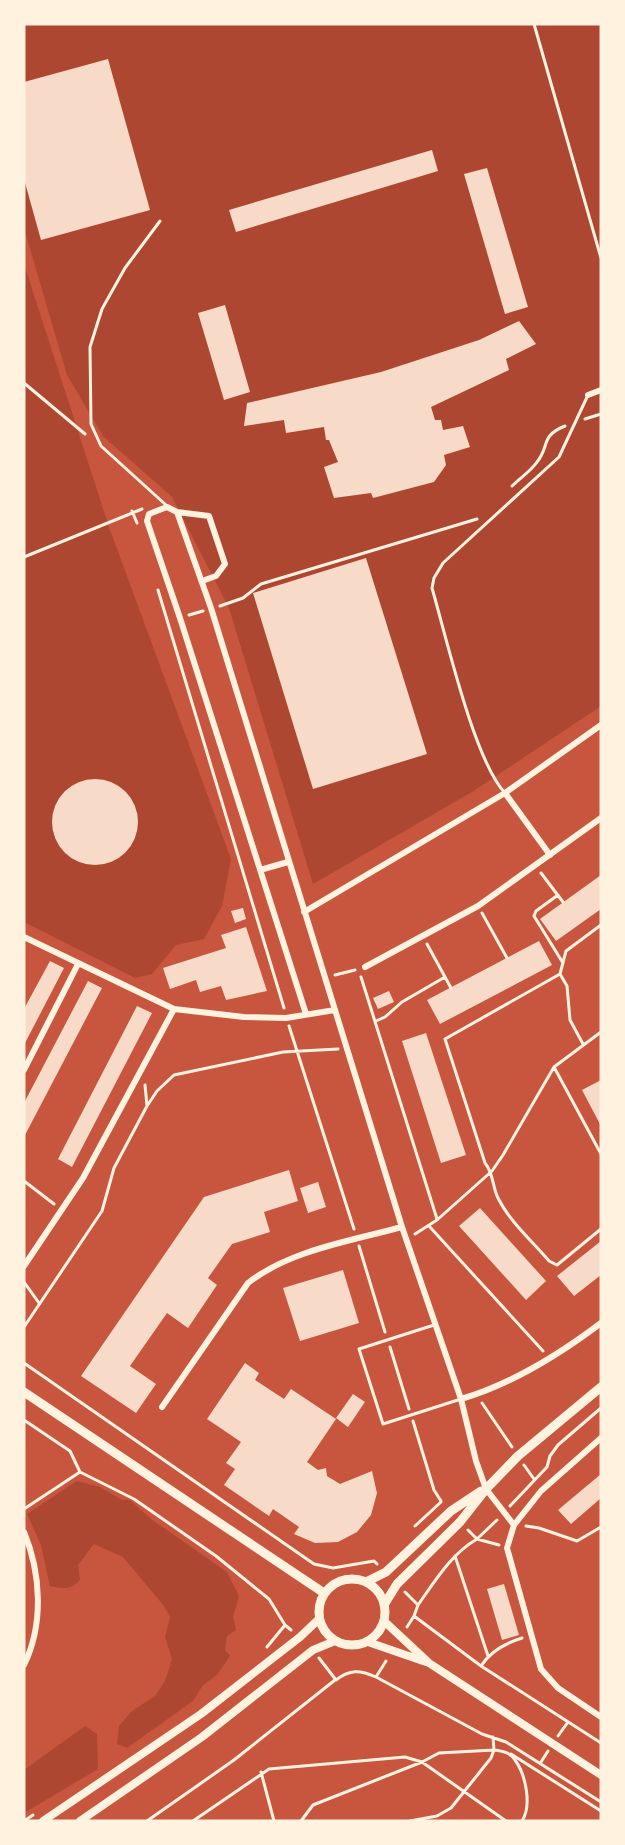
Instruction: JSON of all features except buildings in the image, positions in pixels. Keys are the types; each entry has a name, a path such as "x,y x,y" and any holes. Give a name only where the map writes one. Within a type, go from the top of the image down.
{"main road":[{"path":"384,1605 397,1584 460,1522 486,1488 519,1456 601,1387"},
{"path":"24,1392 324,1593"},
{"path":"366,1582 386,1572 451,1511 486,1488"},
{"path":"353,1579 366,1582 378,1591 384,1605 384,1621 378,1633 368,1642 351,1646 334,1641 324,1632 318,1618 319,1603 324,1593 340,1581 353,1579"}],"street":[{"path":"588,395 601,390"},
{"path":"202,581 216,576 225,564 209,516 177,512 167,507 149,514 147,521 306,1014"},
{"path":"177,512 202,581 402,1227 461,1399 476,1461 486,1488 514,1525"},
{"path":"304,912 505,793 601,725"},
{"path":"505,793 550,855"},
{"path":"362,968 423,938 478,906 536,867 601,818"},
{"path":"260,870 288,862"},
{"path":"24,937 174,1009 244,1017 286,1018 335,1010"},
{"path":"24,1070 78,964"},
{"path":"24,1266 83,1178 174,1009"},
{"path":"162,1407 248,1283 265,1270 288,1260 402,1227"},
{"path":"461,1399 502,1384 549,1358 601,1323"},
{"path":"601,1438 541,1491 514,1525 507,1548 541,1669 558,1688 601,1717"},
{"path":"24,1532 34,1563 38,1592 37,1620 24,1665"},
{"path":"43,1821 201,1714 300,1637 318,1618"},
{"path":"384,1621 429,1663 601,1775"},
{"path":"80,1821 193,1743 313,1650 334,1641"},
{"path":"368,1642 429,1663"}],"lane":[{"path":"160,221 125,268 102,309 90,347 91,424 101,446 167,507"},
{"path":"505,793 494,782 475,733 432,588 434,578 443,563 559,457 588,395"},
{"path":"435,1324 359,1349 383,1424 461,1399"}],"path":[{"path":"534,24 601,258"},
{"path":"24,383 101,446"},
{"path":"508,490 538,461 546,438 553,430 601,414"},
{"path":"24,557 137,509 167,507"},
{"path":"219,606 243,598 261,584 477,519 484,512"},
{"path":"188,616 205,611"},
{"path":"536,867 563,903"},
{"path":"558,895 536,911 534,916 563,963"},
{"path":"478,906 507,958"},
{"path":"601,925 566,951 560,974 445,1039 485,1163 492,1171 496,1196 508,1215 549,1261 557,1265 601,1229"},
{"path":"423,938 451,988"},
{"path":"362,968 437,1220"},
{"path":"560,974 567,986 570,1020 583,1044"},
{"path":"376,1021 385,1017 402,1002 445,977"},
{"path":"406,1239 437,1220 492,1171 554,1067 601,1032"},
{"path":"24,1327 102,1211 114,1168 147,1106 157,1091 174,1075 283,1052 348,1048"},
{"path":"554,1067 601,1154"},
{"path":"24,1181 62,1210"},
{"path":"429,1226 549,1358"},
{"path":"24,1282 39,1304"},
{"path":"24,1363 314,1564 333,1568 374,1561 386,1572"},
{"path":"476,1394 541,1491"},
{"path":"24,1509 80,1472"},
{"path":"514,1525 539,1528 577,1541 601,1527"},
{"path":"507,1548 477,1539 455,1556 418,1605 414,1616 481,1666 601,1743"},
{"path":"455,1556 488,1656"},
{"path":"397,1584 418,1605"},
{"path":"481,1666 488,1656 500,1650 507,1642 530,1636"},
{"path":"147,1821 234,1760 336,1680"},
{"path":"410,1821 445,1813 491,1758 494,1750 492,1737"},
{"path":"301,1821 313,1805 422,1762 439,1753 494,1750 506,1752 601,1811"},
{"path":"506,1752 515,1760 528,1802 522,1821"},
{"path":"193,1821 261,1772 269,1769 405,1757 422,1762 506,1821"},
{"path":"261,1772 274,1821"}],"shaded area":[{"path":"24,24 601,24 601,706 472,792 313,884 229,608 172,497 103,436 67,375 24,228"},
{"path":"24,264 109,527 231,859 222,906 204,939 176,945 152,974 135,978 24,922"},
{"path":"77,1481 100,1487 122,1500 130,1500 151,1519 227,1572 239,1596 233,1617 236,1630 227,1636 225,1650 230,1656 217,1675 203,1685 193,1701 127,1748 117,1744 119,1726 132,1711 155,1696 165,1681 172,1659 165,1637 170,1617 164,1606 123,1557 94,1544 78,1565 80,1580 77,1583 66,1588 50,1586 41,1545 27,1514"},
{"path":"85,1726 97,1734 98,1769 24,1813 24,1770"}]}
